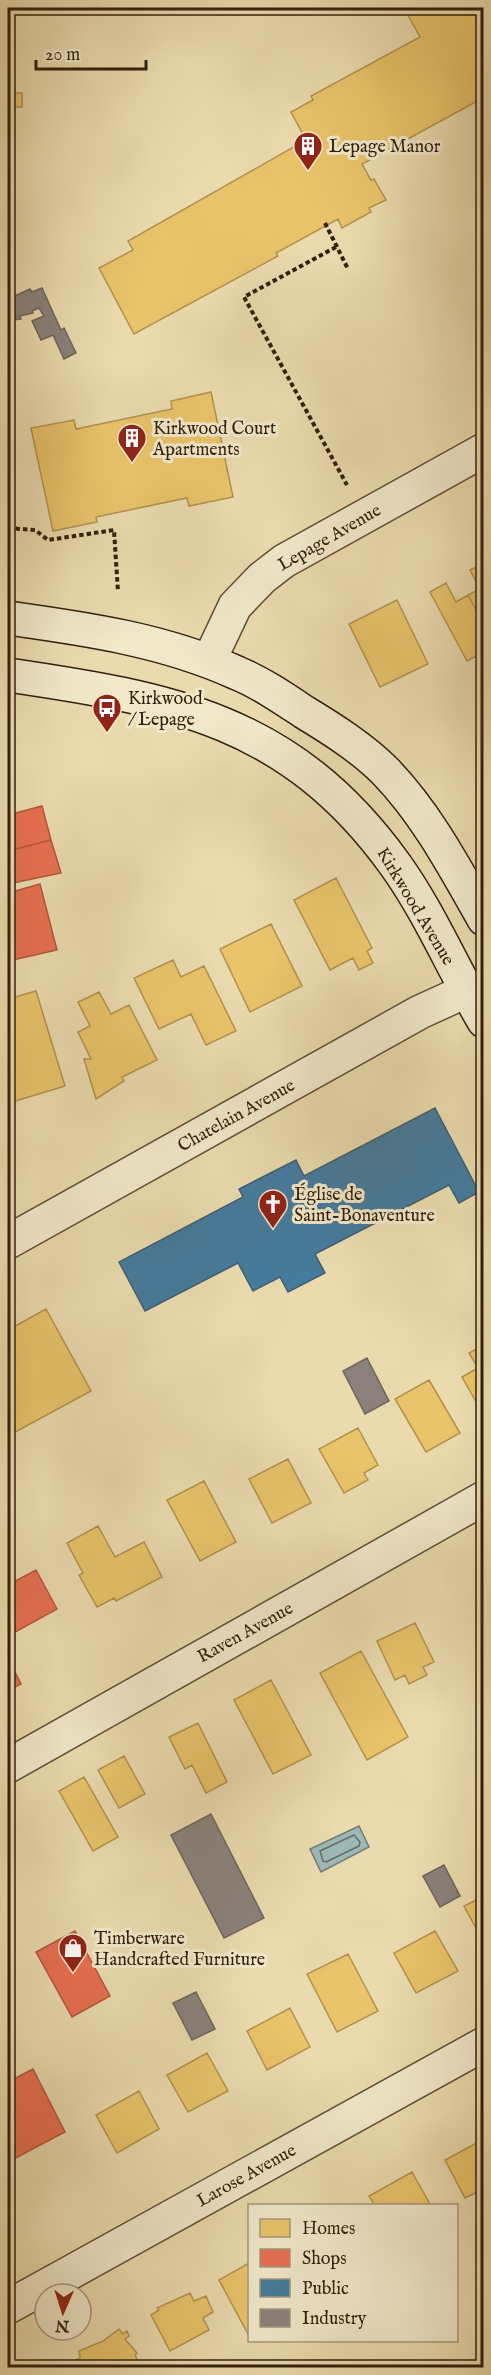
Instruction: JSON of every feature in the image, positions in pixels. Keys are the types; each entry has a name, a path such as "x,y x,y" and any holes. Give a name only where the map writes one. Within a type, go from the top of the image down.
{"street":[{"name":"Lepage Avenue","path":"209,661 235,606 277,567 483,450"},
{"path":"8,618 138,639 209,661 240,674 313,717 384,770 427,825 483,919"},
{"name":"Kirkwood Avenue","path":"8,675 107,690 196,713 255,738 291,759 318,779 351,810 395,865 483,1021"},
{"name":"Chatelain Avenue","path":"8,1242 420,1012 466,991"},
{"name":"Raven Avenue","path":"8,1766 483,1498"},
{"name":"Larose Avenue","path":"8,2307 483,2044"}],"path":[{"path":"325,223 348,269"},
{"path":"336,247 244,297 349,489"},
{"path":"8,528 35,530 48,540 114,530 118,592"}],"water":[{"path":"359,1826 369,1847 321,1872 310,1849"}],"building: Homes":[{"name":"Lepage Manor","path":"404,8 481,8 484,12 484,108 479,100 362,164 386,200 369,208 371,212 342,228 338,219 276,253 278,256 134,334 99,268 133,250 128,241 306,140 291,112 313,100 311,96 420,37"},
{"path":"8,93 22,93 22,107 8,107"},
{"name":"Kirkwood Court Apartments","path":"211,392 233,497 189,506 187,498 96,517 97,522 53,531 31,428 74,420 76,429 172,409 171,401"},
{"path":"484,563 484,625 468,595 480,589 470,570"},
{"path":"446,583 456,602 468,595 484,625 484,652 467,661 430,592"},
{"path":"397,600 428,664 380,687 349,624"},
{"path":"336,878 372,948 367,951 373,963 359,970 353,958 330,970 294,900"},
{"path":"271,924 302,986 250,1012 220,949"},
{"path":"173,960 181,977 204,966 236,1031 206,1045 191,1014 159,1029 134,978"},
{"path":"36,991 65,1086 9,1103 8,999"},
{"path":"99,992 111,1014 129,1005 157,1060 122,1077 124,1081 96,1099 84,1059 91,1059 78,1032 90,1026 78,1002"},
{"path":"46,1309 91,1391 8,1436 8,1330"},
{"path":"484,1345 484,1395 475,1400 462,1377 478,1368 469,1353"},
{"path":"429,1380 460,1433 426,1452 395,1399"},
{"path":"358,1428 378,1465 364,1473 368,1480 344,1493 319,1449"},
{"path":"288,1459 311,1503 272,1523 249,1479"},
{"path":"204,1481 236,1542 200,1561 167,1500"},
{"path":"98,1526 115,1557 144,1542 162,1577 116,1601 114,1598 97,1607 79,1575 83,1573 67,1543"},
{"path":"415,1623 434,1662 423,1667 427,1675 409,1684 405,1675 395,1680 377,1641"},
{"path":"361,1651 408,1737 367,1760 320,1673"},
{"path":"271,1680 311,1755 273,1774 234,1700"},
{"path":"198,1723 227,1782 206,1793 192,1765 185,1769 169,1737"},
{"path":"124,1756 145,1794 119,1808 98,1770"},
{"path":"84,1777 118,1837 93,1851 59,1791"},
{"path":"484,1896 484,1943 464,1906"},
{"path":"435,1931 458,1971 416,1993 394,1953"},
{"path":"348,1954 378,2011 337,2032 307,1974"},
{"path":"290,2008 310,2047 267,2070 247,2031"},
{"path":"207,2053 228,2091 188,2112 167,2075"},
{"path":"139,2091 159,2129 117,2153 96,2115"},
{"path":"484,2139 484,2189 465,2198 445,2160"},
{"path":"412,2172 430,2204 374,2204 369,2196"},
{"path":"248,2264 248,2334 219,2280"},
{"path":"190,2293 194,2301 206,2296 213,2312 203,2318 209,2330 170,2351 151,2315 159,2310 157,2308"},
{"path":"119,2329 123,2334 127,2331 129,2336 125,2339 137,2353 135,2355 141,2368 85,2368 82,2362 78,2363 76,2360 80,2358 79,2351 103,2341"}],"building: Shops":[{"path":"42,806 51,840 8,851 8,815"},
{"path":"51,840 61,873 8,884 8,851"},
{"path":"40,884 57,950 8,961 8,893"},
{"path":"36,1570 57,1609 8,1636 8,1585"},
{"path":"8,1658 21,1684 8,1691"},
{"name":"Timberware Handcrafted Furniture","path":"75,1931 110,1996 72,2017 36,1952"},
{"path":"33,2069 65,2132 8,2162 8,2082"}],"building: Public":[{"name":"Église de Saint-Bonaventure","path":"435,1108 479,1192 459,1203 449,1185 315,1254 325,1273 288,1292 280,1277 253,1291 238,1263 145,1311 119,1262 243,1197 239,1189 296,1160 304,1176"}],"building: Industry":[{"path":"42,288 61,330 64,328 76,353 64,359 53,335 41,340 32,321 44,316 39,308 32,311 33,313 20,316 21,319 8,321 8,299 30,289 32,292"},
{"path":"367,1358 389,1401 365,1414 343,1371"},
{"path":"211,1814 264,1918 224,1938 171,1835"},
{"path":"444,1865 460,1896 440,1907 423,1876"},
{"path":"196,1992 215,2029 192,2040 173,2003"}],"place":[{"name":"Lepage Manor","path":"308,172"},
{"name":"Kirkwood Court Apartments","path":"132,464"},
{"name":"Kirkwood / Lepage","path":"107,734"},
{"name":"Église de Saint-Bonaventure","path":"273,1230"},
{"name":"Timberware Handcrafted Furniture","path":"73,1974"}]}
